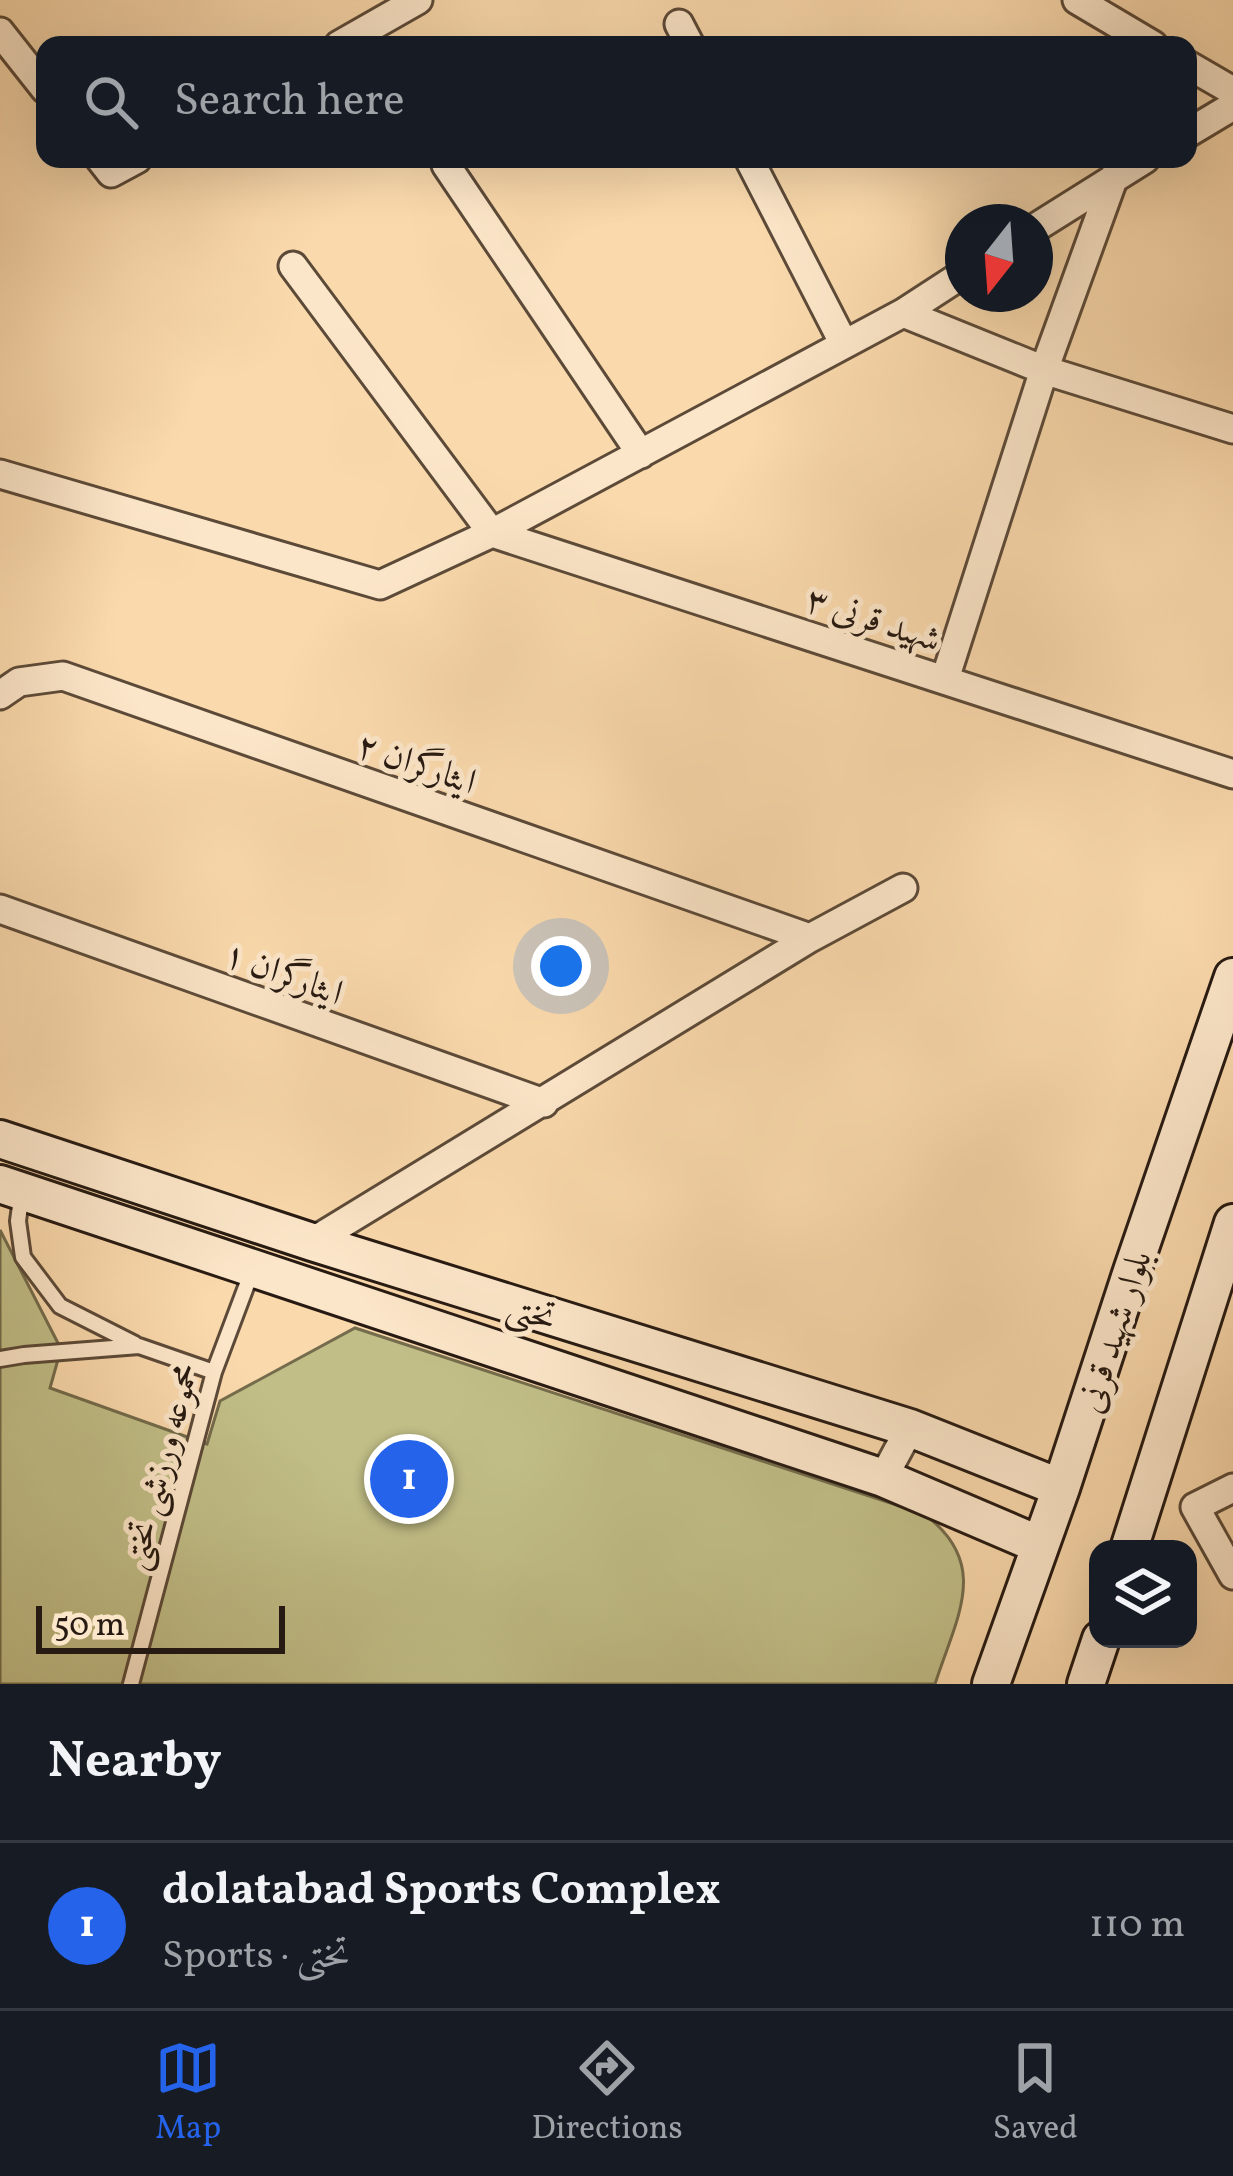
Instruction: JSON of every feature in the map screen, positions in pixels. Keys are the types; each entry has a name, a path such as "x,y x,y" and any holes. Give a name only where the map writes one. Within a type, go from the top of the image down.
{"main road":[{"name":"بلوار شهید قرنی","path":"991,1684 1233,977"},
{"name":"تختی","path":"0,1139 312,1242 910,1428 1061,1488"},
{"name":"تختی","path":"11,1186 883,1478 1040,1544"},
{"path":"1132,1540 1222,1285 1233,1223"},
{"path":"1086,1684 1097,1648"}],"street":[{"path":"355,36 418,0"},
{"path":"1077,0 1138,36"},
{"path":"0,32 36,78"},
{"path":"1197,70 1233,91"},
{"path":"1197,128 1233,106"},
{"path":"448,168 640,454"},
{"path":"754,168 844,344"},
{"path":"1053,216 1129,168"},
{"path":"945,679 1044,370 1114,177"},
{"path":"292,266 493,533"},
{"path":"0,474 380,585 493,533 903,313 945,286"},
{"path":"903,313 1044,370 1233,429"},
{"name":"شهید قرنی ۳","path":"493,533 1233,774"},
{"name":"ایثارگران ۲","path":"0,695 19,682 63,676 810,938"},
{"path":"312,1242 810,938 903,888"},
{"name":"ایثارگران ۱","path":"0,909 544,1103"},
{"path":"883,1478 910,1428"},
{"path":"1147,1493 1195,1507 1233,1488"},
{"path":"1195,1507 1233,1575"}],"lane":[{"path":"11,1186 22,1257 60,1306 139,1346 214,1372"},
{"name":"محموعه ورزشی تختی","path":"131,1684 214,1372 253,1266"},
{"path":"0,1360 139,1346"}],"shaded area":[{"path":"0,1230 61,1349 50,1388 207,1444 220,1401 355,1328 924,1514 945,1533 963,1572 959,1614 935,1684 0,1684"}],"place":[{"name":"dolatabad Sports Complex","path":"409,1479"}]}
